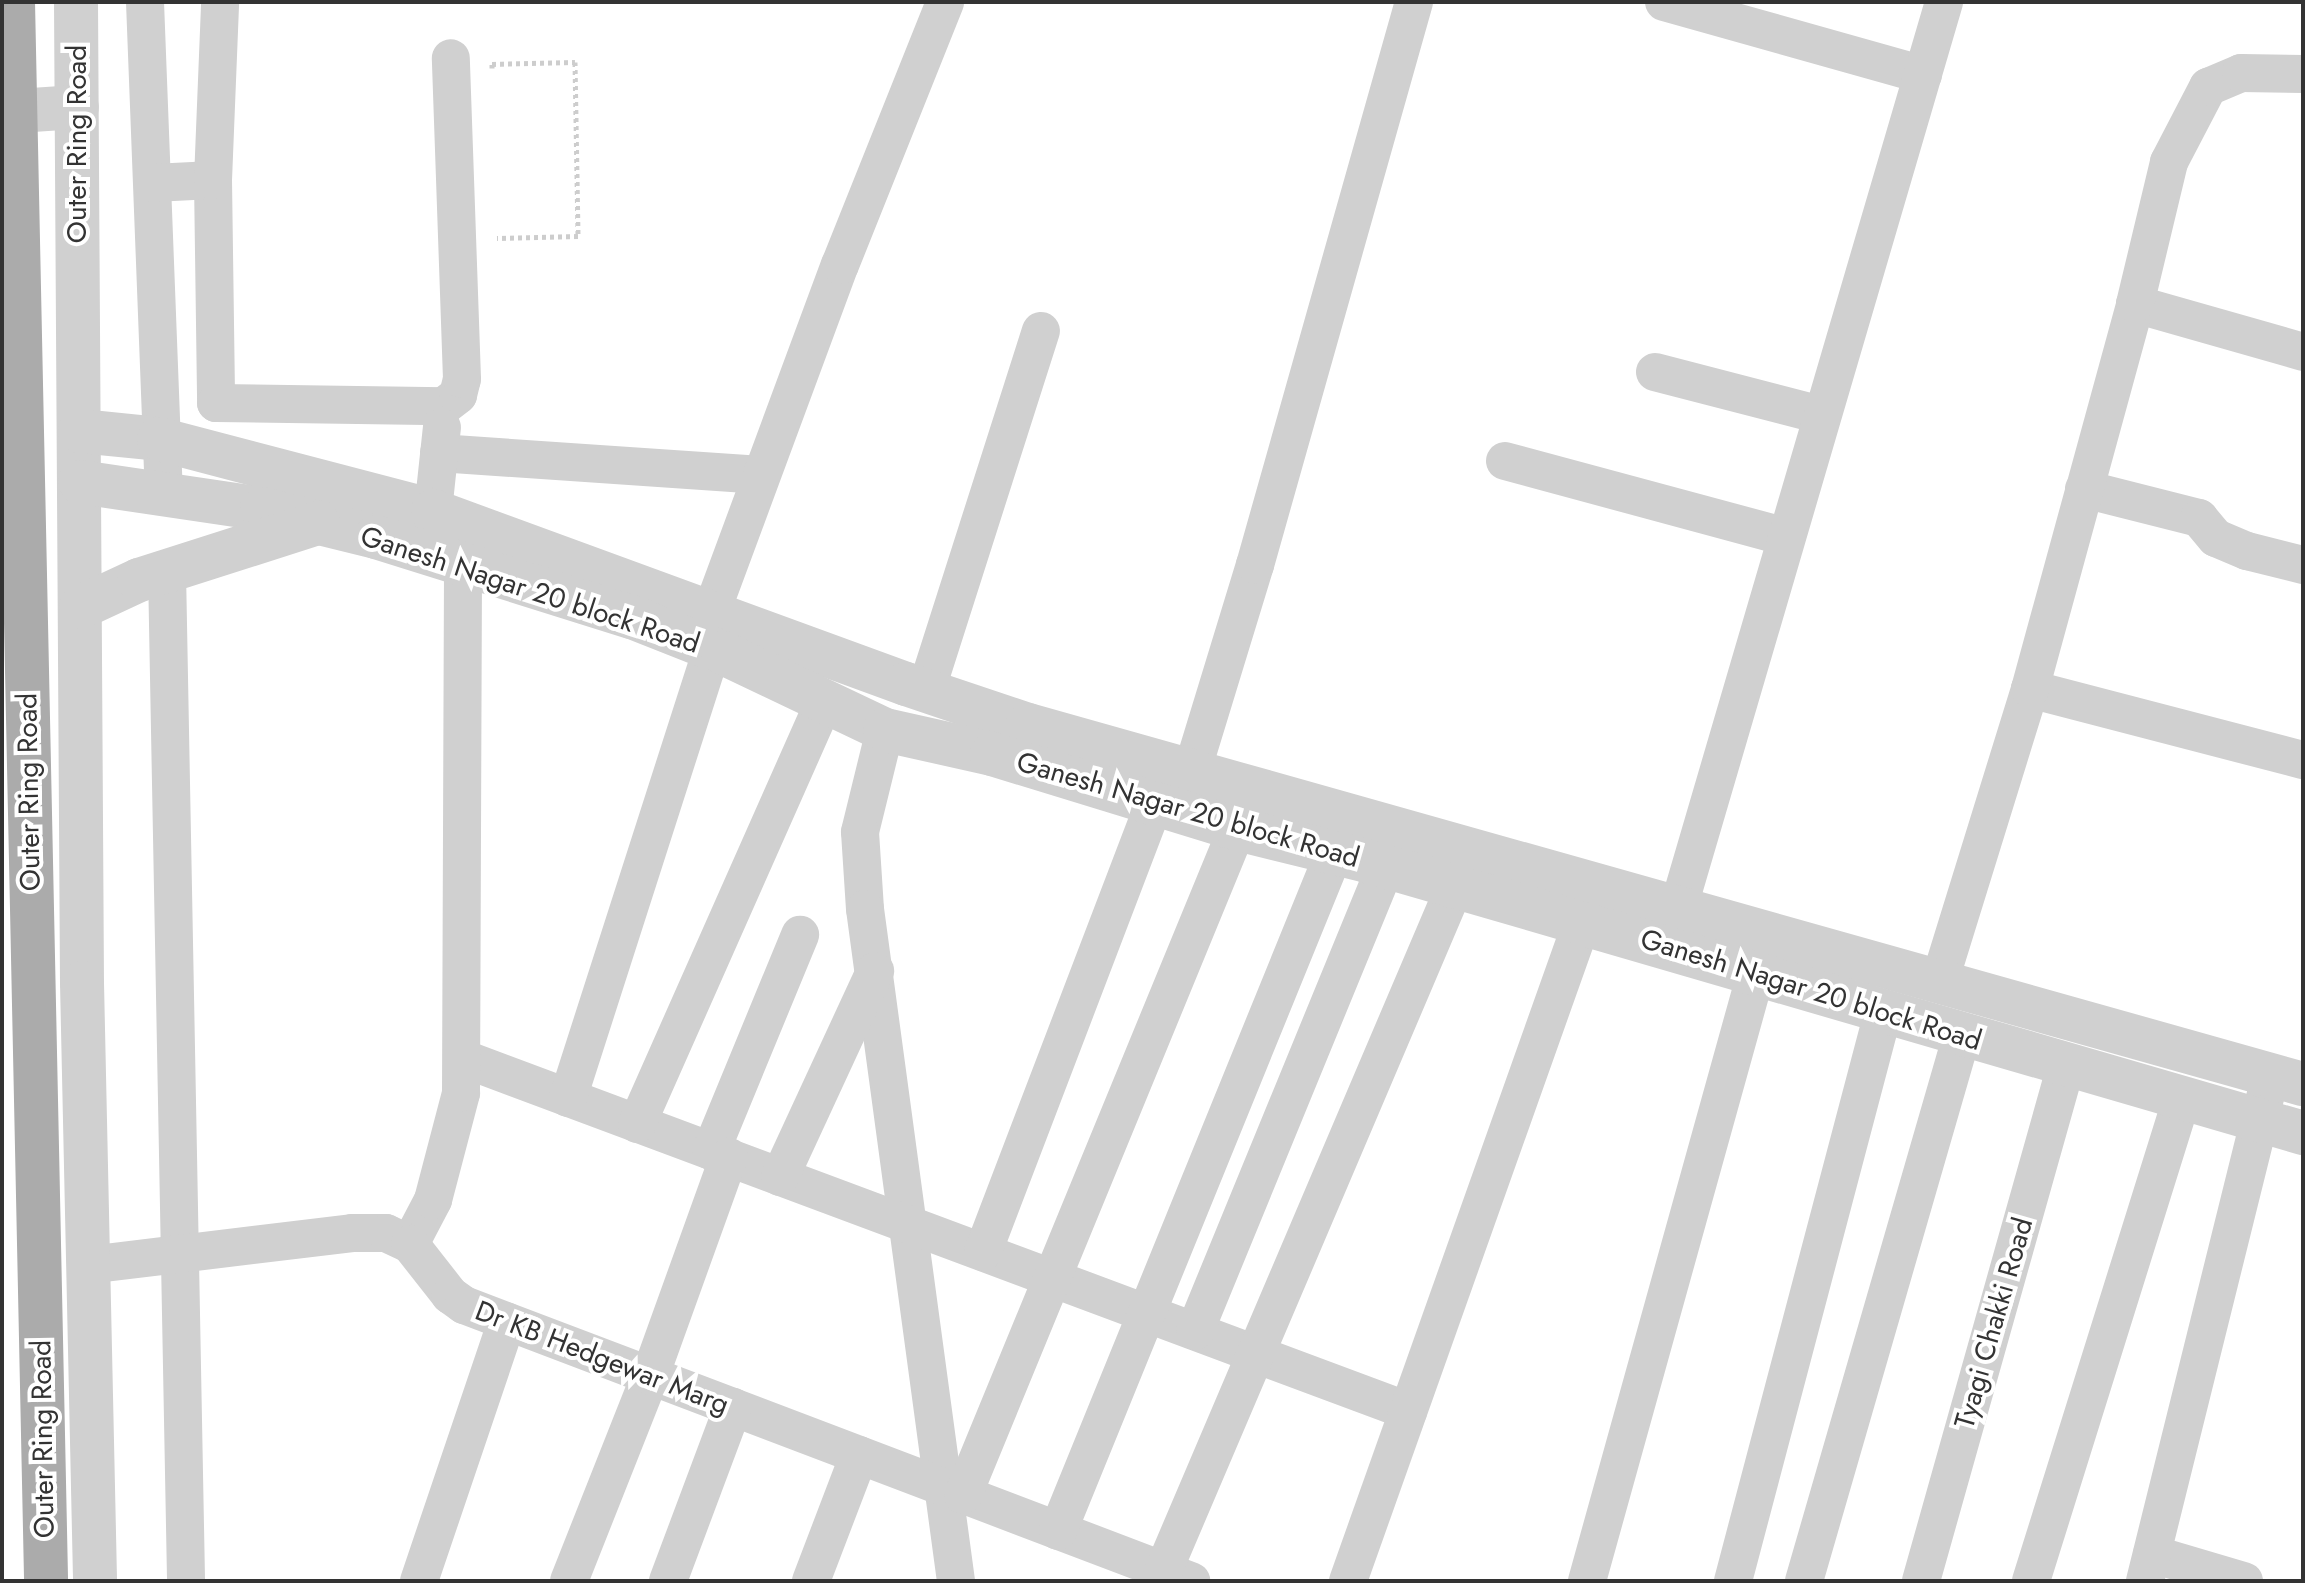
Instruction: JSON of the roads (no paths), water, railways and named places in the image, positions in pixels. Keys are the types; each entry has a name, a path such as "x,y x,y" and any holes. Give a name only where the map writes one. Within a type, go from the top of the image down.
{"main road":[{"name":"Outer Ring Road","path":"13,2 46,1581"}],"street":[{"name":"Outer Ring Road","path":"76,2 81,777 95,1581"},
{"path":"145,2 159,439 164,495"},
{"path":"220,2 213,180 216,403 444,406 458,395 462,379 451,58"},
{"path":"568,1098 761,475 945,2"},
{"path":"983,1252 1166,808 1195,770 1414,2"},
{"path":"1664,2 1923,75"},
{"path":"1678,909 1944,2"},
{"path":"1939,983 2030,689 2135,304 2169,162 2208,87 2241,73 2303,74"},
{"path":"2,112 77,107"},
{"path":"153,183 213,180"},
{"path":"2,280 78,278"},
{"path":"2135,304 2303,352"},
{"path":"926,691 1041,331"},
{"path":"1655,372 1821,415"},
{"path":"433,511 444,406"},
{"name":"Ganesh Nagar 20 block Road","path":"80,431 159,439 433,511 712,631 824,702 885,730 1006,758 1237,829 1582,922 1756,976 2303,1133"},
{"path":"439,453 761,475"},
{"path":"1505,461 1786,537"},
{"name":"Ganesh Nagar 20 block Road","path":"80,482 262,509 318,523 632,617 712,631 926,691 1028,725 2287,1080"},
{"path":"2084,489 2199,518 2216,538 2247,551 2303,565"},
{"path":"81,607 167,571 318,523"},
{"path":"88,1265 352,1233 386,1233 410,1244 433,1200 455,1128 461,1093 463,565"},
{"path":"167,571 186,1581"},
{"path":"2030,689 2303,760"},
{"path":"637,1124 824,702"},
{"path":"885,730 860,832 865,909 909,1225 953,1490 956,1581"},
{"path":"2,780 81,777"},
{"path":"953,1490 1052,1278 1237,829"},
{"path":"1058,1531 1334,853"},
{"path":"1195,1331 1385,868"},
{"path":"1171,1577 1255,1354 1455,886"},
{"path":"1348,1581 1582,922"},
{"path":"1587,1581 1767,934"},
{"path":"569,1581 650,1376 720,1154 800,935"},
{"path":"780,1177 875,971"},
{"path":"1733,1581 1883,1013"},
{"path":"1804,1581 1962,1035"},
{"path":"462,1058 1408,1411"},
{"name":"Tyagi Chakki Road","path":"1921,1581 2066,1066"},
{"path":"2244,1581 2149,1568 2259,1121 2287,1080"},
{"path":"2031,1581 2182,1098"},
{"name":"Dr KB Hedgewar Marg","path":"410,1244 450,1295 464,1305 953,1490 1171,1577"},
{"path":"419,1581 507,1321"},
{"path":"668,1581 733,1407"},
{"path":"811,1581 859,1455"}]}
